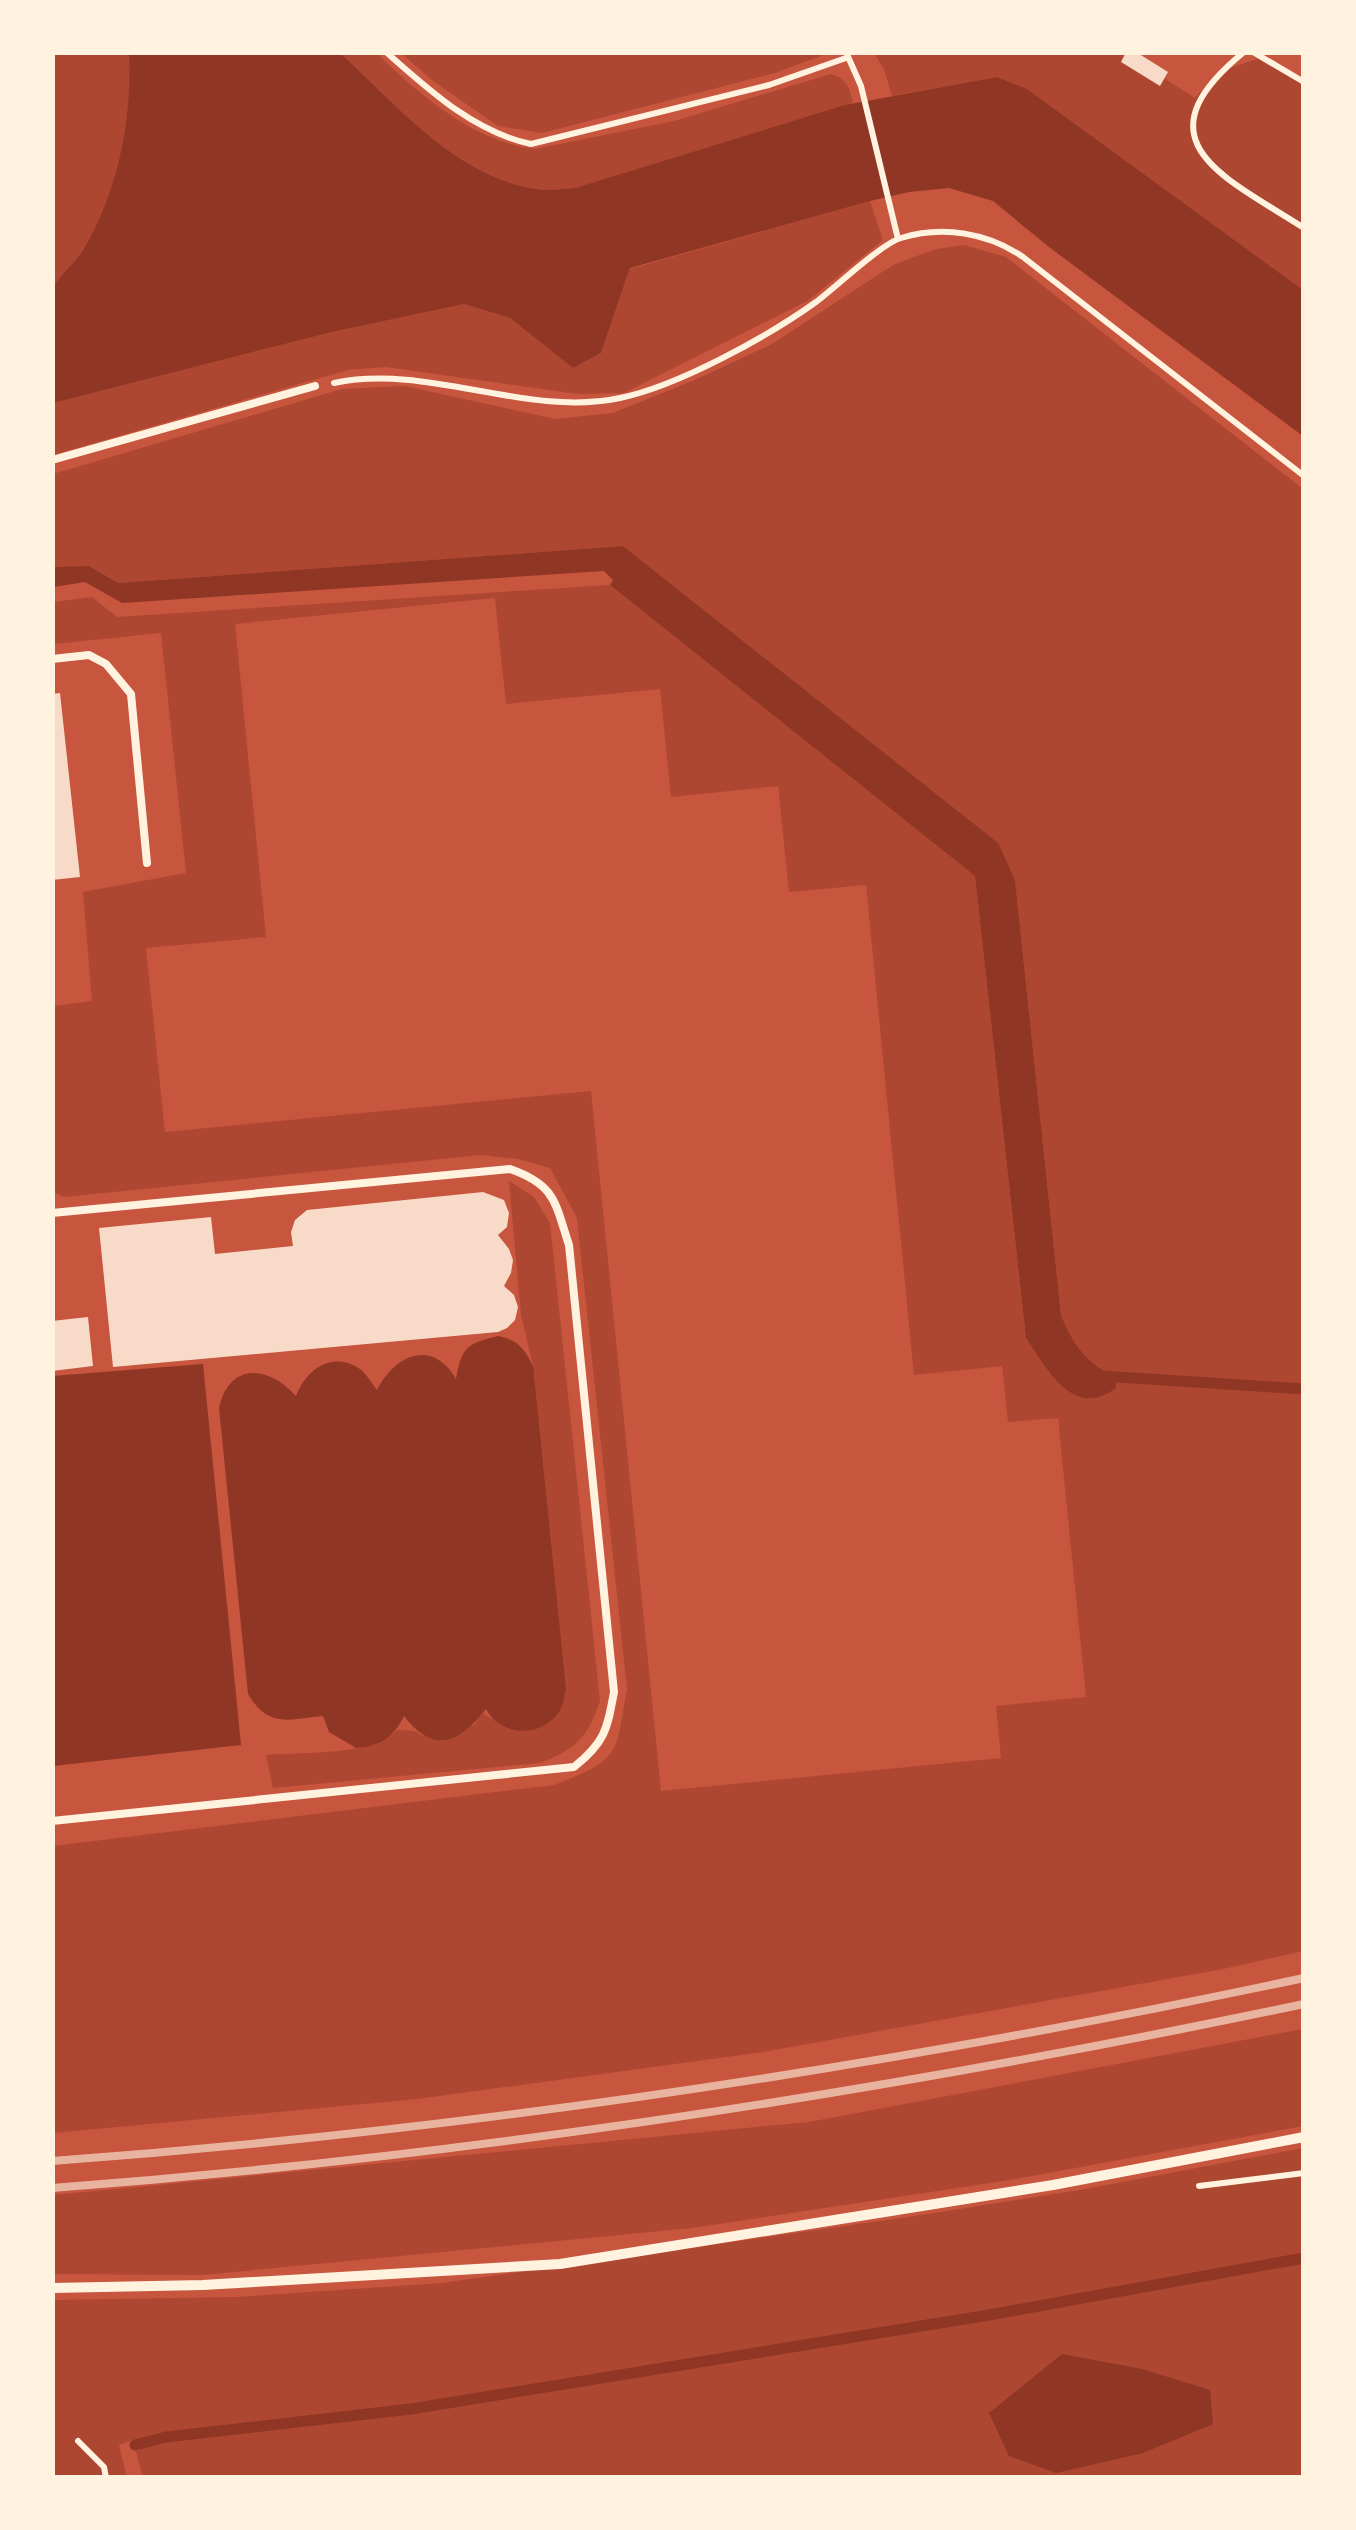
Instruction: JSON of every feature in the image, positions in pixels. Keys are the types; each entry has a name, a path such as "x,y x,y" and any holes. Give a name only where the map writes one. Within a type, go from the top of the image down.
{"street":[{"path":"52,2288 203,2285 560,2264 1053,2186 1304,2136"}],"lane":[{"path":"52,460 315,386"},
{"path":"52,660 90,654 106,664 130,694 147,863"},
{"path":"52,1213 510,1170 535,1178 552,1196 569,1246 614,1692 607,1731 595,1750 574,1767 52,1821"}],"path":[{"path":"386,52 482,128 531,144 769,86 846,56 861,86 898,239"},
{"path":"1244,52 1197,102 1190,122 1197,146 1205,159 1244,190 1304,228"},
{"path":"1253,52 1304,82"},
{"path":"315,386 386,376 570,401 619,398 658,387 750,341 813,304 898,239 933,233 980,234 1004,244 1304,476"},
{"path":"78,2441 104,2466 106,2478"}],"shaded area":[{"path":"53,53 129,53 129,84 122,147 104,209 73,265 53,289"},
{"path":"129,53 340,53 406,116 454,154 507,182 545,190 575,188 845,105 997,77 1027,89 1303,290 1303,436 993,201 949,188 870,201 630,268 601,353 573,368 510,318 464,304 332,332 53,403 53,288 82,252 113,181 125,130"},
{"path":"340,53 376,53 448,114 489,137 535,149 674,121 831,74 844,81 853,103 575,188 541,190 507,182 454,154 406,116"},
{"path":"401,53 829,53 775,73 542,133 498,126 433,81"},
{"path":"874,53 1124,53 1195,98 1221,71 1260,58 1303,78 1303,290 1027,89 997,77 892,96 884,69"},
{"path":"870,201 883,240 809,300 624,393 578,394 386,367 348,370 53,455 53,403 332,332 464,304 510,318 573,368 601,353 630,269"},
{"path":"964,245 1006,257 1303,489 1303,1951 763,2052 417,2099 53,2133 53,1846 554,1785 592,1769 611,1753 627,1689 577,1218 550,1168 481,1155 64,1197 53,1192 53,1006 92,1001 83,892 186,873 161,633 53,644 53,602 92,597 117,617 610,585 975,876 1026,1338 1115,1377 1082,1352 1061,1315 1015,880 997,843 623,546 118,583 89,566 53,568 53,474 342,389 405,386 555,419 613,413 772,344 893,265 936,249","holes":["495,598 506,704 660,689 671,797 778,786 789,892 866,885 914,1375 1002,1366 1008,1422 1058,1418 1086,1697 996,1706 1001,1758 661,1791 591,1091 165,1132 146,948 266,937 235,624"]},
{"path":"623,546 998,843 1015,880 1061,1315 1082,1352 1115,1377 1116,1388 1101,1396 1074,1395 1053,1376 1026,1338 975,876 610,585 613,580 604,571 122,603 85,582 53,587 54,567 89,566 118,583"},
{"path":"509,1181 534,1197 550,1223 600,1701 579,1741 540,1763 273,1788 266,1755 355,1749 397,1730 415,1731 423,1736 474,1725 482,1713 494,1720 533,1366 521,1315"},
{"path":"498,1336 520,1346 533,1366 566,1689 560,1710 542,1727 521,1731 501,1725 486,1709 466,1730 446,1740 426,1736 404,1716 385,1740 356,1748 329,1732 323,1716 289,1720 264,1713 248,1694 219,1408 224,1393 232,1382 252,1373 274,1379 296,1396 311,1373 335,1362 358,1368 377,1390 404,1360 425,1355 446,1366 456,1379 467,1348"},
{"path":"203,1364 241,1745 53,1766 53,1376"},
{"path":"1303,2029 1303,2126 1010,2180 692,2228 203,2275 53,2274 53,2195 809,2122"},
{"path":"1303,2148 1303,2477 143,2478 133,2440 119,2445 127,2477 53,2478 53,2300 237,2297 442,2283 915,2216"},
{"path":"1062,2354 1142,2369 1210,2390 1213,2424 1143,2453 1056,2473 1009,2456 989,2413"}],"building":[{"path":"1126,52 1136,52 1168,72 1160,86 1121,62"},
{"path":"60,693 80,877 52,880 52,694"},
{"path":"483,1192 504,1200 509,1213 507,1227 498,1235 513,1260 504,1286 514,1295 518,1307 515,1320 507,1328 498,1332 113,1367 99,1228 211,1217 215,1254 293,1246 291,1232 295,1220 307,1210"},
{"path":"88,1317 93,1366 52,1371 52,1321"}],"waterway":[{"path":"1102,1376 1304,1389"},
{"path":"135,2445 166,2437 411,2409 983,2316 1304,2258"}],"railway":[{"path":"52,2161 367,2132 681,2091 994,2039 1304,1978"},
{"path":"52,2188 367,2158 681,2117 993,2065 1304,2004"}]}
